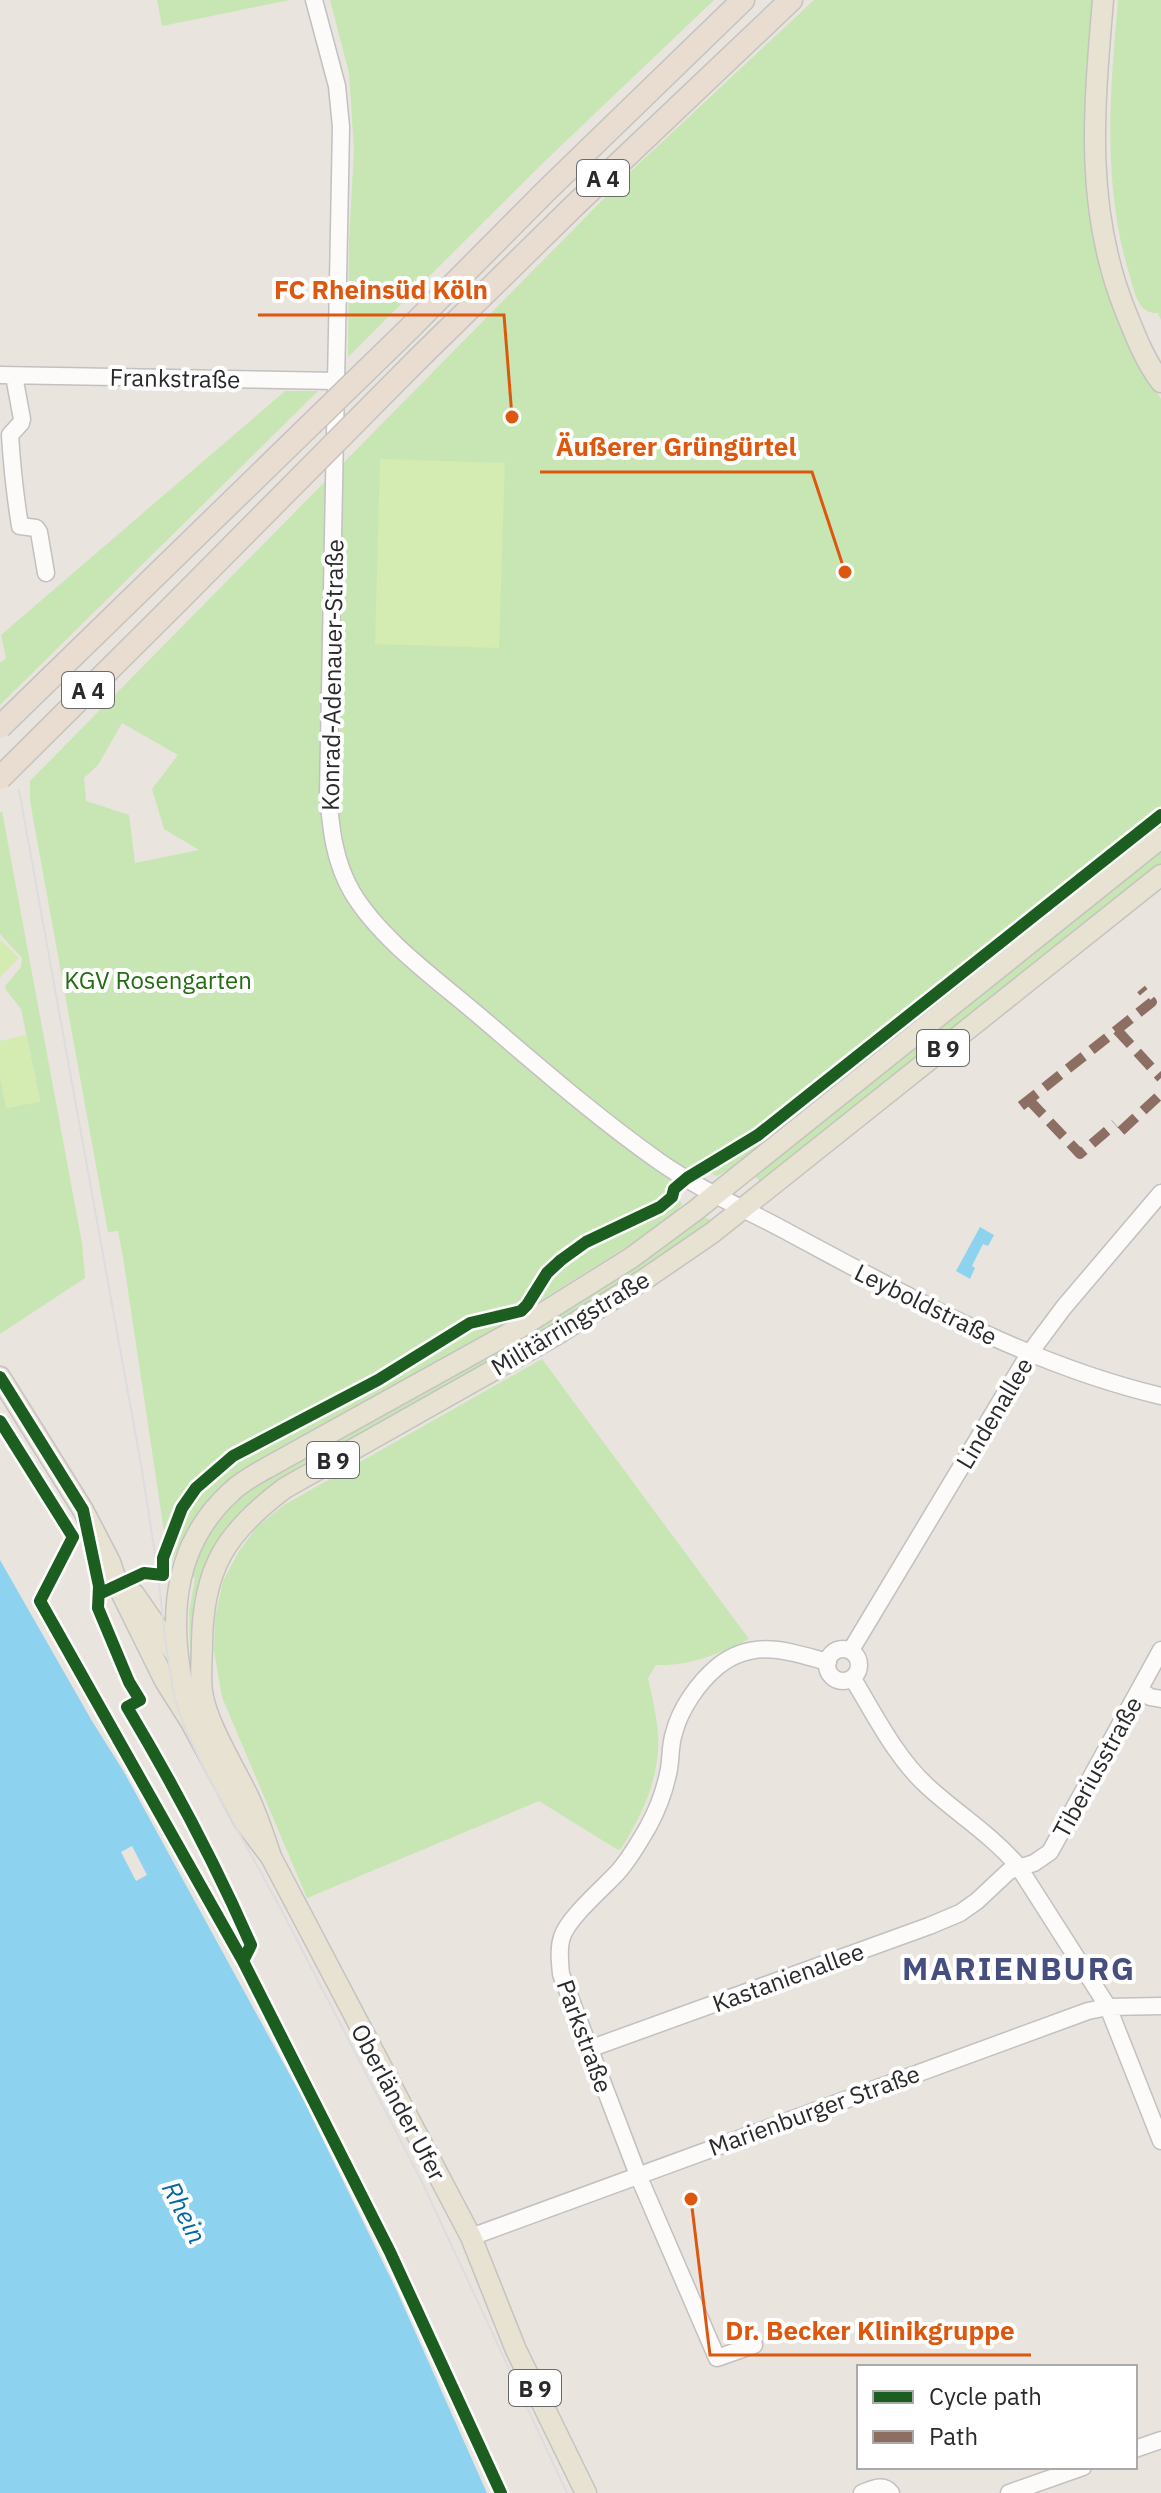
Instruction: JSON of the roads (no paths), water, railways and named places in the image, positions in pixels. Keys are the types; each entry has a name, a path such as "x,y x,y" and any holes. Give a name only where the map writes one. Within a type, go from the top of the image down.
{"highway":[{"name":"A 4","path":"0,727 743,0"},
{"name":"A 4","path":"0,778 418,359 791,0"}],"main road":[{"path":"1103,0 1094,124 1094,171 1102,233 1123,306 1142,350 1161,382"},
{"name":"Militärringstraße","path":"191,1722 180,1682 177,1599 185,1558 194,1537 211,1512 232,1490 519,1328 631,1258 716,1194 1161,838"},
{"name":"Militärringstraße","path":"271,1857 255,1811 221,1744 202,1694 202,1624 208,1584 235,1531 256,1509 285,1488 554,1336 645,1279 744,1208 1161,875"},
{"path":"0,1377 83,1510 110,1562 202,1694"},
{"name":"B 9","path":"144,1609 154,1610 161,1605 171,1576 185,1558"},
{"path":"110,1562 118,1586 165,1681 191,1722"},
{"name":"Oberländer Ufer","path":"191,1722 244,1821 271,1857 471,2237 516,2350 586,2493"}],"street":[{"name":"Konrad-Adenauer-Straße","path":"314,0 337,86 341,127 328,794 332,836 343,876 366,912 430,974 570,1093 661,1163 744,1208"},
{"name":"Frankstraße","path":"46,573 39,532 36,528 20,526 10,435 22,419 7,376 336,381"},
{"name":"Lindenallee","path":"851,1650 1029,1354 1064,1307 1161,1193"},
{"name":"Leyboldstraße","path":"744,1208 882,1284 1029,1354 1085,1376 1161,1396"},
{"name":"Parkstraße","path":"754,2345 717,2358 638,2175 561,1974 559,1955 562,1936 568,1925 620,1871 651,1821 661,1801 673,1734 679,1718 691,1697 718,1666 738,1654 756,1649 776,1649 828,1662"},
{"path":"851,1650 860,1664 858,1672 853,1679 845,1682 836,1680 830,1675 828,1662 834,1651 851,1650"},
{"name":"Tiberiusstraße","path":"1018,1866 1034,1863 1050,1852 1161,1650"},
{"path":"853,1679 899,1753 925,1784 1004,1849 1018,1866 1108,2007 1161,2141"},
{"path":"1140,1690 1150,1697 1161,1699"},
{"name":"Kastanienallee","path":"589,2049 960,1913 1018,1866"},
{"name":"Marienburger Straße","path":"471,2237 1088,2011 1108,2007 1161,2006"},
{"path":"1137,2448 1161,2440"},
{"path":"1009,2493 1077,2469"},
{"path":"862,2493 878,2487 891,2493"}],"water":[{"path":"980,1227 994,1235 988,1246 983,1244 972,1266 975,1268 970,1279 956,1271"},
{"name":"Rhein","path":"0,1560 124,1772 302,2097 396,2289 487,2493 0,2493"}],"tram line":[{"path":"19,790 142,1470 174,1696 206,1773 281,1909 422,2182 567,2493"}],"place":[{"name":"FC Rheinsüd Köln","path":"512,417"},
{"name":"Äußerer Grüngürtel","path":"845,572"},
{"name":"Dr. Becker Klinikgruppe","path":"691,2199"}],"district":[{"name":"MARIENBURG","path":"1019,1968"}],"park label":[{"name":"KGV Rosengarten","path":"158,980"}]}
